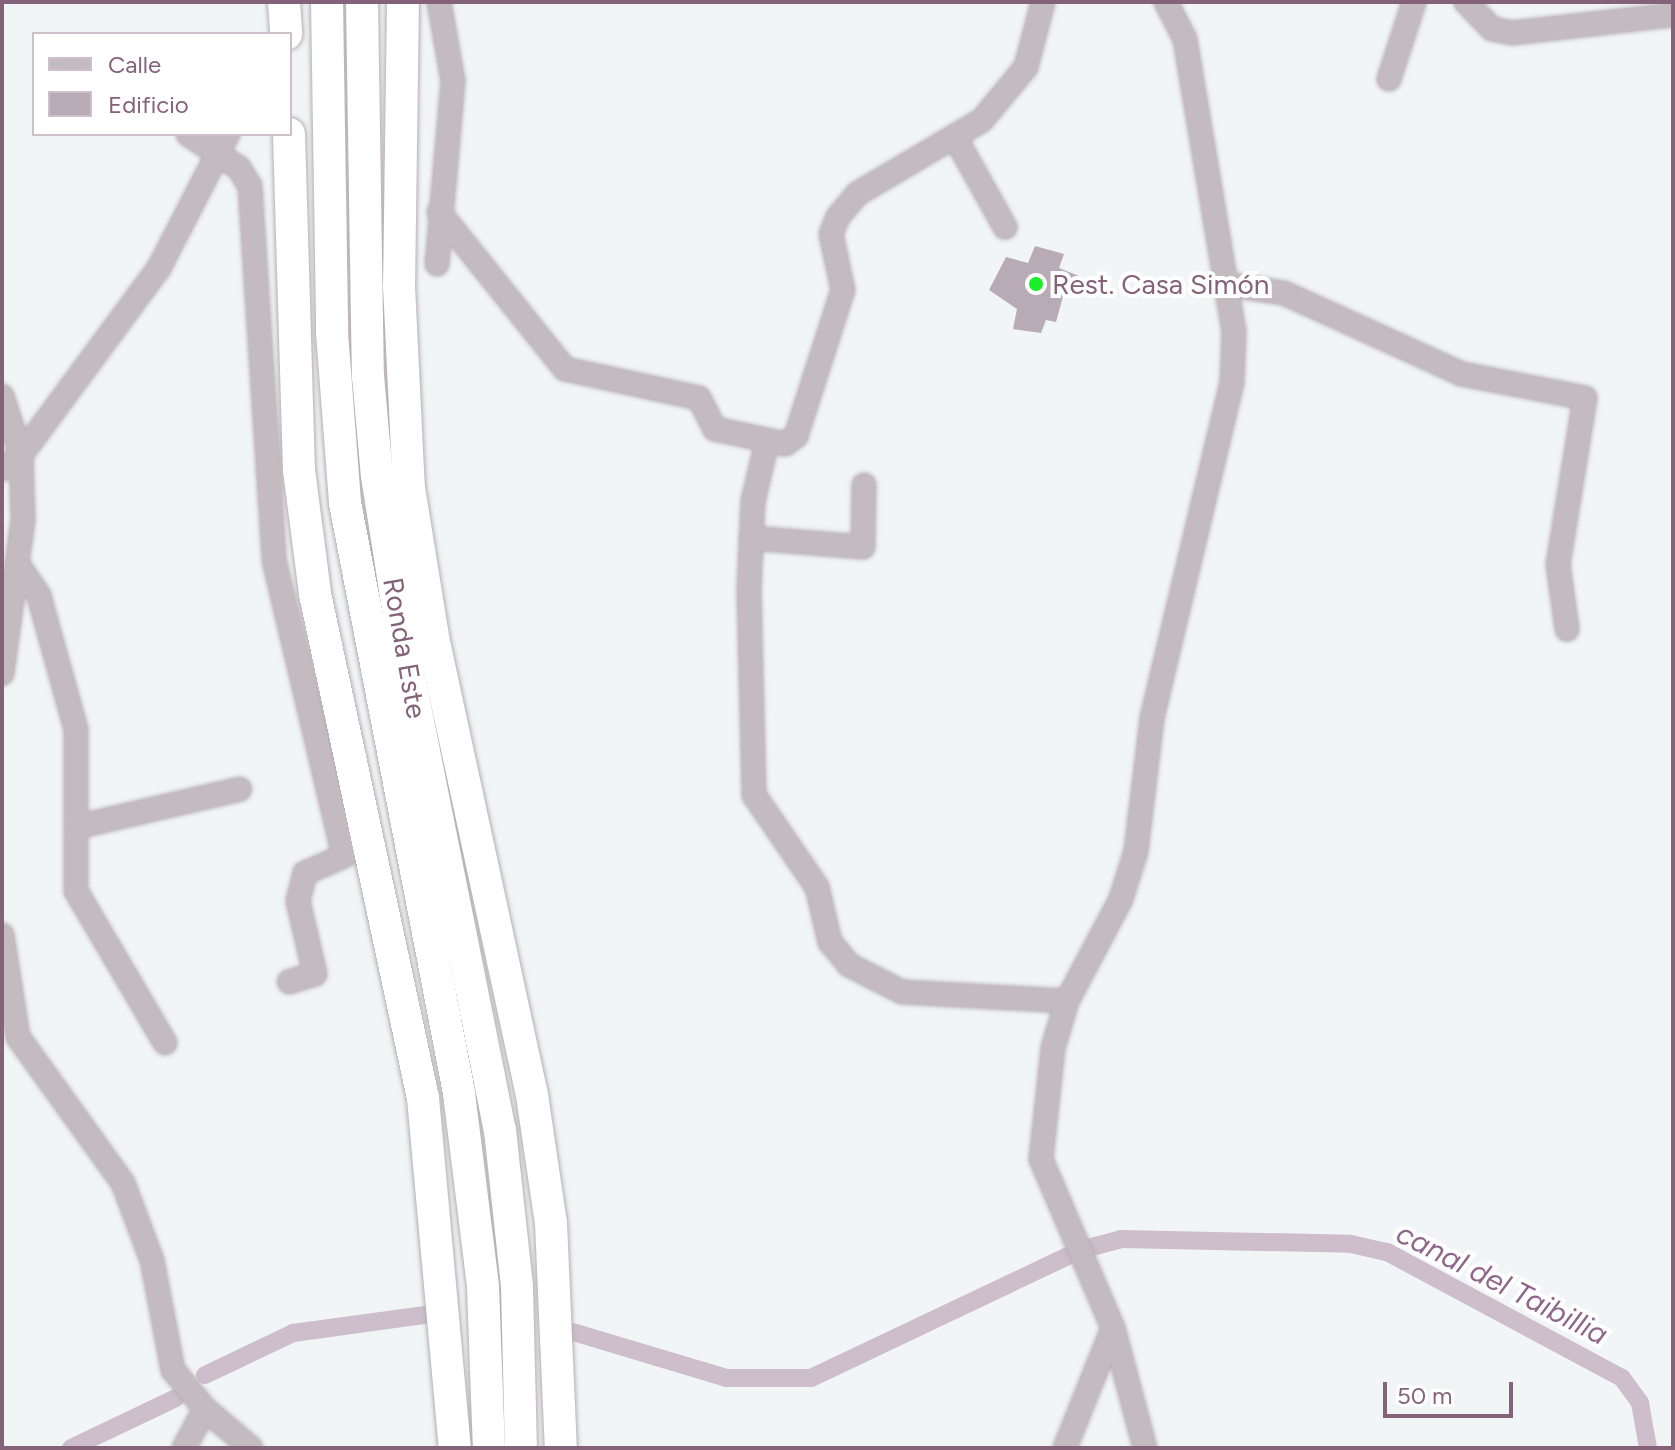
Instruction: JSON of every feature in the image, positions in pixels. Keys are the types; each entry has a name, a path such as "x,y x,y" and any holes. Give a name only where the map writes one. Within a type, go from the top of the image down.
{"highway":[{"path":"284,2 286,32"},
{"path":"307,2 318,336 340,447"},
{"name":"Ronda Este","path":"327,2 340,447 363,617 459,1093 483,1287 489,1448"},
{"name":"Ronda Este","path":"362,2 368,376 387,549 494,1100 517,1287 521,1448"},
{"path":"365,218 376,154 381,2"},
{"path":"403,2 399,286 409,488 434,642 532,1095 556,1293 561,1448"},
{"path":"289,136 299,470 315,594 418,1070 446,1289 455,1448"}],"street":[{"path":"437,264 439,212 452,149 453,81 439,2"},
{"path":"439,212 565,369 699,398 715,429 785,444 796,436 843,290 831,234 838,217 857,194 956,139 1026,67 1043,2"},
{"path":"1145,1448 1113,1328 1041,1159 1053,1048 1067,1001 1121,899 1136,851 1152,718 1232,383 1234,332 1185,39 1166,2"},
{"path":"1389,79 1414,2"},
{"path":"1466,2 1492,29 1512,33 1673,15"},
{"path":"195,136 223,144 250,186 274,560 344,856 305,873 298,901 315,974 289,982"},
{"path":"956,139 1005,227"},
{"path":"2,469 21,455 159,268 223,144"},
{"path":"1224,284 1284,293 1462,374 1585,398 1558,564 1567,629"},
{"path":"2,396 21,455 17,563 2,674"},
{"path":"767,442 751,538 747,690 754,795 817,887 830,942 849,965 902,992 1067,1001"},
{"path":"751,538 863,547 864,485"},
{"path":"17,563 39,596 76,729 76,891 165,1043"},
{"path":"76,827 240,789"},
{"path":"2,935 18,1037 123,1183 152,1260 173,1370 205,1409 251,1448"},
{"path":"1065,1448 1113,1328"},
{"path":"184,1448 205,1409"}],"building":[{"name":"Rest. Casa Simón","path":"1035,246 1064,254 1059,268 1084,278 1078,296 1064,293 1056,322 1046,320 1041,333 1013,329 1017,309 989,290 1006,257 1028,263"}],"waterway":[{"name":"canal del Taibillia","path":"1088,1248 1121,1239 1351,1244 1387,1252 1622,1378 1640,1403 1648,1448"},
{"name":"canal del Taibillia","path":"573,1332 726,1378 811,1378 1068,1256"},
{"name":"canal del Taibillia","path":"205,1375 293,1333 431,1314"},
{"name":"canal del Taibillia","path":"71,1448 176,1398"}],"place":[{"name":"Rest. Casa Simón","path":"1036,284"}]}
